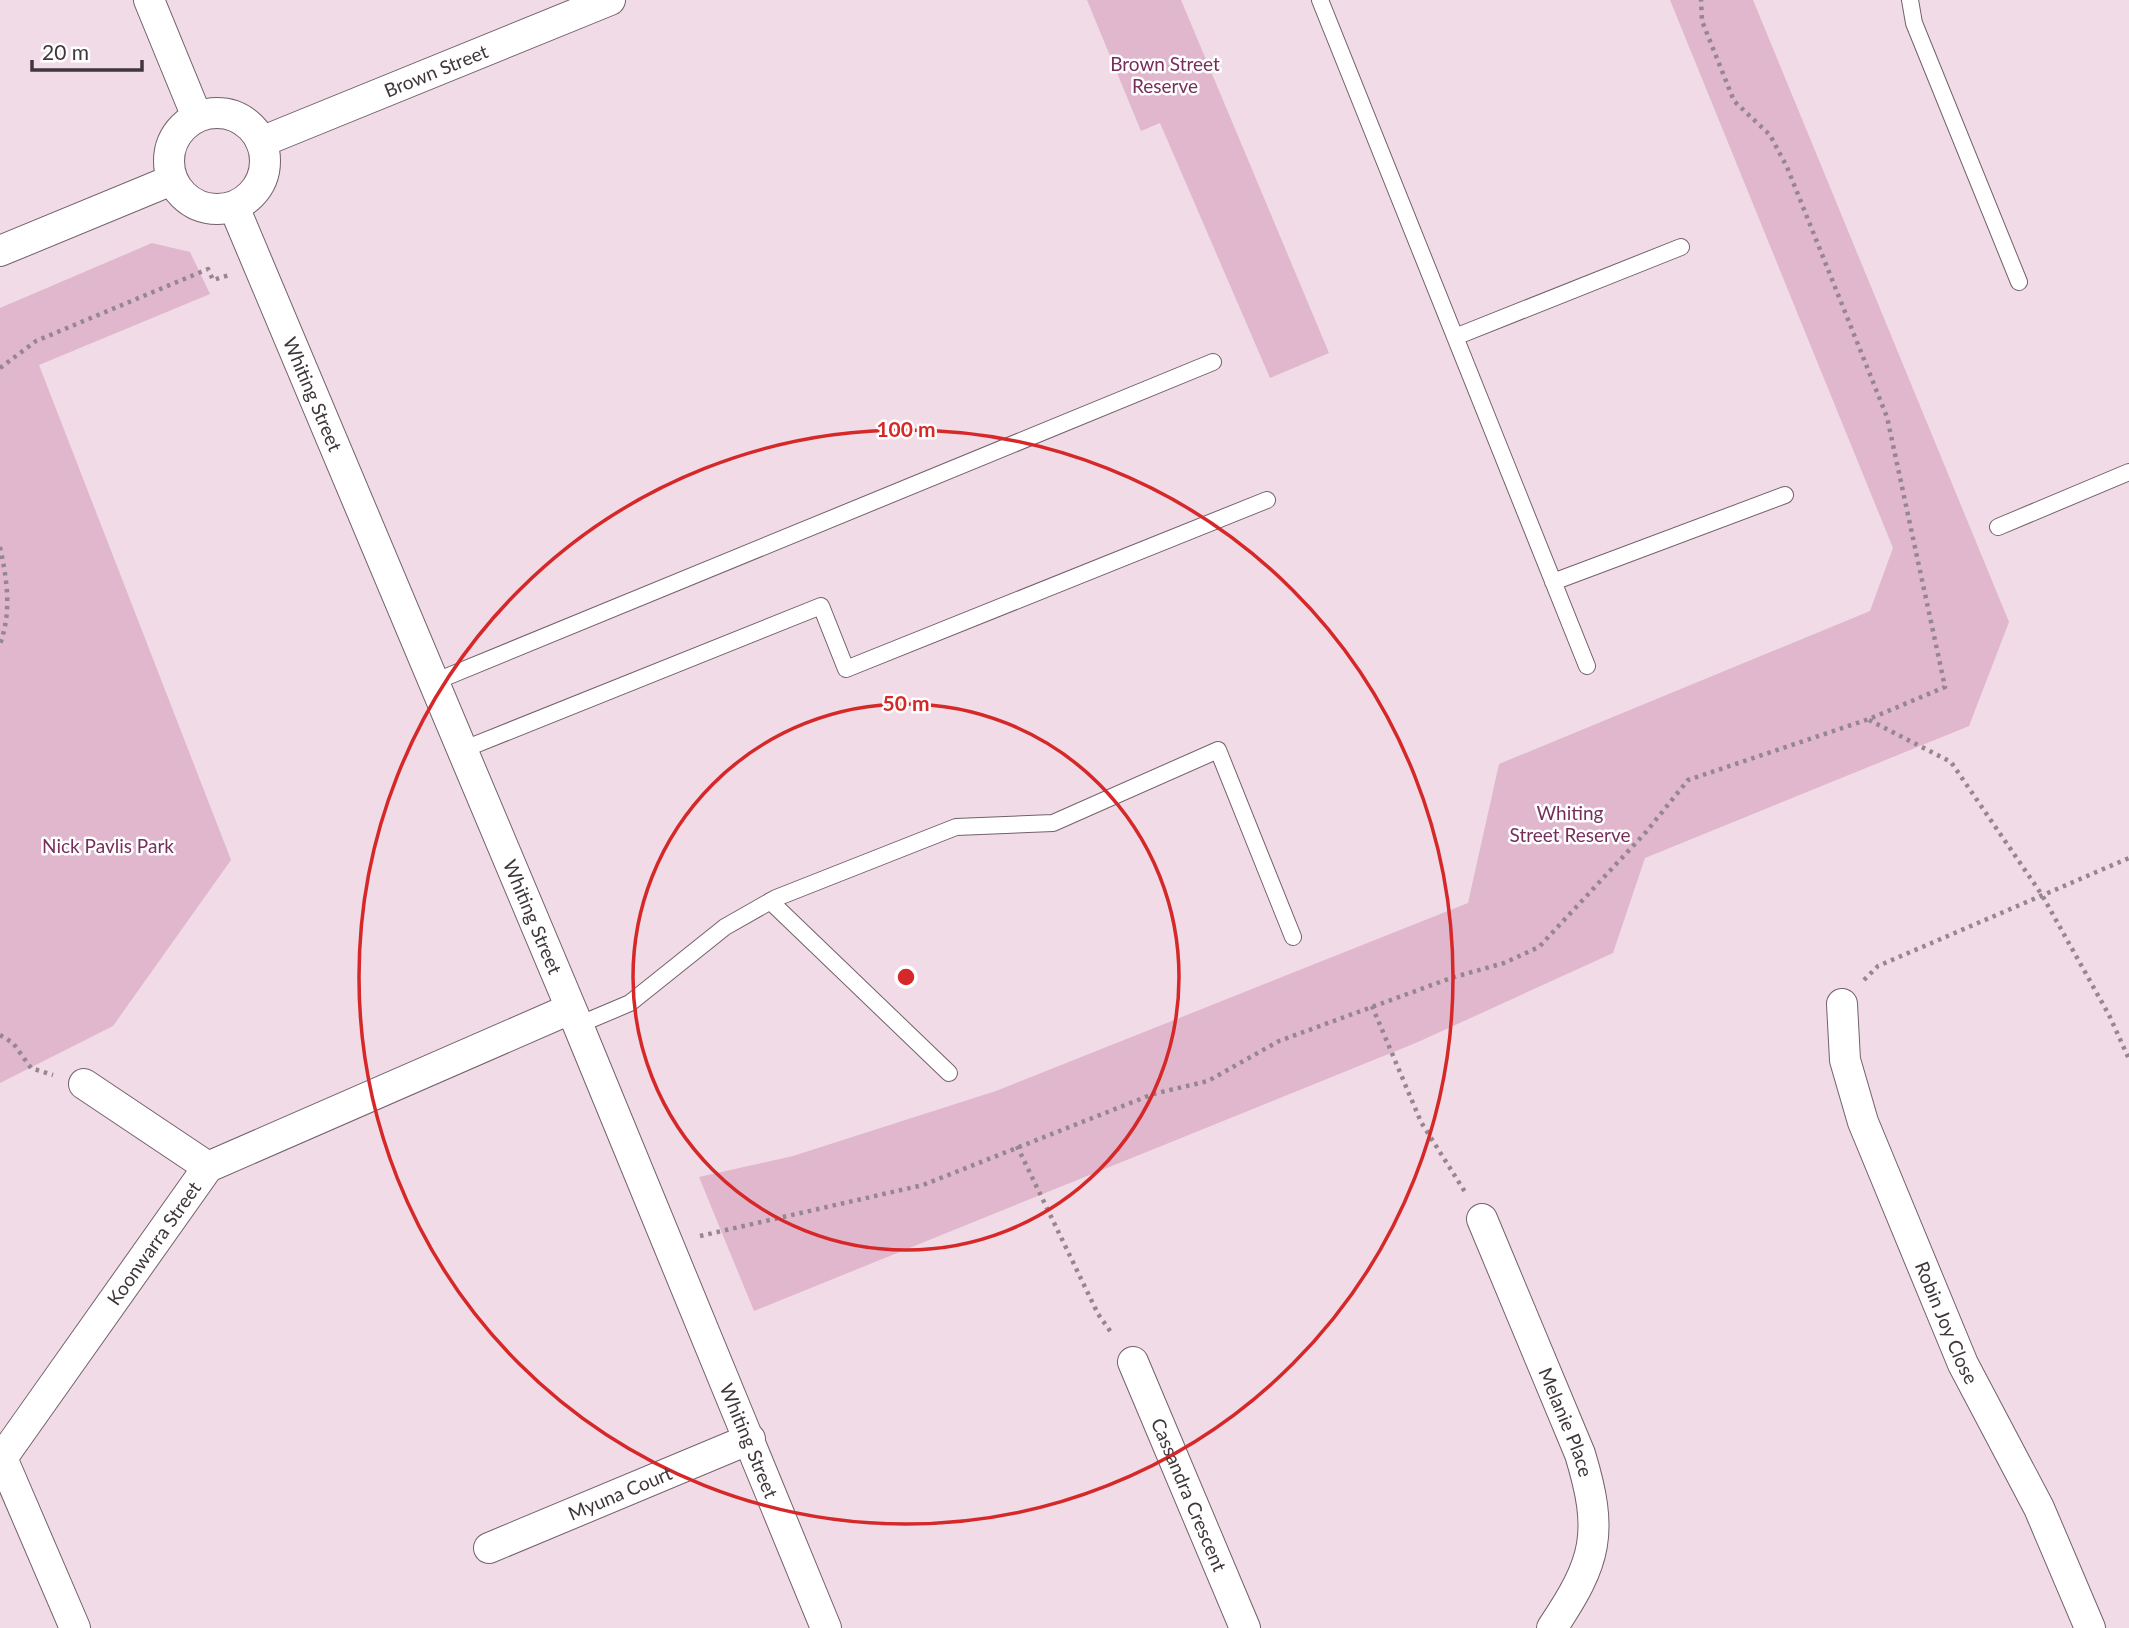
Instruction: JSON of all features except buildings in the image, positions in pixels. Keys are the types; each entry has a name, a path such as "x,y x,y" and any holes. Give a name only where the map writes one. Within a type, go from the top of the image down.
{"street":[{"path":"149,0 197,117"},
{"name":"Brown Street","path":"261,142 610,0"},
{"path":"226,113 241,120 261,142 265,168 261,180 255,192 234,207 212,209 191,203 172,180 168,162 171,144 181,127 197,117 226,113"},
{"path":"0,251 172,180"},
{"name":"Whiting Street","path":"234,207 750,1439 826,1628"},
{"name":"Robin Joy Close","path":"1842,1004 1845,1060 1863,1122 1963,1364 2039,1508 2090,1628"},
{"name":"Koonwarra Street","path":"75,1628 1,1459 208,1167 574,1017"},
{"path":"84,1084 208,1167"},
{"name":"Melanie Place","path":"1482,1219 1580,1454 1594,1510 1590,1559 1582,1583 1552,1628"},
{"name":"Cassandra Crescent","path":"1133,1362 1245,1628"},
{"name":"Myuna Court","path":"489,1548 750,1439"}],"lane":[{"path":"1320,0 1587,666"},
{"path":"1910,0 1913,23 2019,282"},
{"path":"1455,337 1681,247"},
{"path":"434,681 1213,362"},
{"path":"1998,527 2129,472"},
{"path":"1553,582 1785,495"},
{"path":"462,751 821,606 846,669 1267,500"},
{"path":"574,1017 631,1003 725,927 770,901 956,827 1053,823 1218,750 1293,937"},
{"path":"770,901 948,1073"}],"path":[{"path":"670,1248 712,1231 923,1185 1153,1094 1209,1081 1279,1041 1372,1006 1504,963 1539,947 1646,832 1688,780 1869,719 1945,687 1887,417 1787,167 1770,135 1734,101 1702,21 1701,0"},
{"path":"0,368 36,341 208,270 213,280 260,265"},
{"path":"0,547 6,579 8,614 0,644"},
{"path":"1869,719 1951,762 2042,895 2109,1015 2129,1059"},
{"path":"1842,1004 1878,966 2129,858"},
{"path":"1372,1006 1421,1122 1482,1219"},
{"path":"0,1035 13,1043 31,1068 84,1084"},
{"path":"1017,1146 1098,1314 1133,1362"}],"green space":[{"name":"Brown Street Reserve","path":"1087,0 1181,0 1329,353 1270,378 1160,123 1141,131"},
{"name":"Whiting Street Reserve","path":"1670,0 1753,0 2009,622 1969,726 1645,858 1613,953 1418,1042 754,1311 699,1177 793,1156 996,1091 1468,903 1499,764 1870,611 1893,548"},
{"name":"Nick Pavlis Park","path":"152,243 190,252 210,294 39,365 231,860 113,1026 0,1083 0,308"}]}
